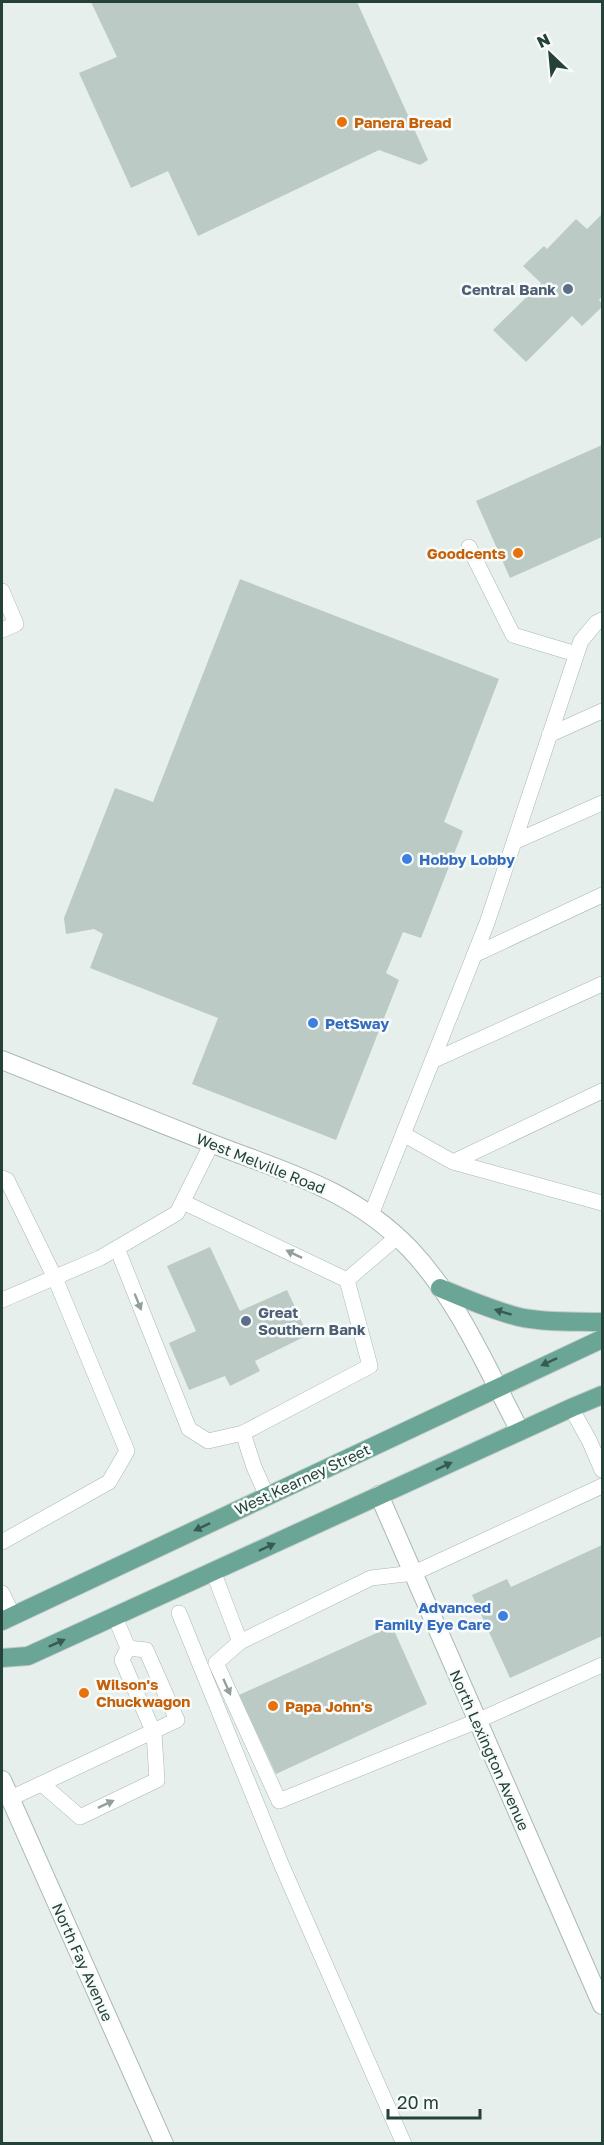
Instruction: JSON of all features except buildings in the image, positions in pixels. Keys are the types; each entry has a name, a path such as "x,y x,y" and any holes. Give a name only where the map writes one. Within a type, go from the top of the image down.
{"main road":[{"path":"440,1288 521,1317 550,1321 603,1322"},
{"name":"West Kearney Street","path":"7,1618 603,1339"},
{"path":"2,1658 28,1656 603,1395"}],"street":[{"name":"West Melville Road","path":"2,1060 296,1174 340,1194 371,1215 411,1250 465,1324 520,1431"},
{"name":"North Lexington Avenue","path":"379,1495 603,2005"},
{"name":"North Fay Avenue","path":"2,1780 164,2144"}],"lane":[{"path":"470,548 513,635 576,654"},
{"path":"2,591 16,624 2,630"},
{"path":"371,1215 474,955 581,641 596,623 603,620"},
{"path":"549,735 603,711"},
{"path":"514,842 603,802"},
{"path":"474,955 603,895"},
{"path":"432,1060 603,984"},
{"path":"453,1162 603,1091"},
{"path":"403,1134 453,1162 603,1203"},
{"path":"2,1300 100,1258 177,1214 212,1143"},
{"path":"2,1178 7,1180 55,1278 127,1451 109,1482 2,1542"},
{"path":"584,1198 603,1190"},
{"path":"117,1248 189,1429 208,1441 243,1433 370,1366 347,1280 183,1202"},
{"path":"347,1280 397,1237"},
{"path":"571,1408 603,1470"},
{"path":"243,1433 254,1467 267,1496"},
{"path":"603,1486 414,1573 371,1578 240,1642 216,1663 279,1801 477,1721 603,1665"},
{"path":"213,1571 240,1642"},
{"path":"2,1593 7,1618"},
{"path":"179,1613 282,1866 404,2144"},
{"path":"42,1784 80,1817 157,1780 154,1732 122,1660 128,1648 115,1617"},
{"path":"11,1798 177,1720 146,1650 128,1648"}],"place":[{"name":"Panera Bread","path":"342,122"},
{"name":"Central Bank","path":"568,289"},
{"name":"Goodcents","path":"518,553"},
{"name":"Hobby Lobby","path":"407,859"},
{"name":"PetSway","path":"313,1023"},
{"name":"Great Southern Bank","path":"246,1321"},
{"name":"Advanced Family Eye Care","path":"503,1616"},
{"name":"Wilson's Chuckwagon","path":"84,1693"},
{"name":"Papa John's","path":"273,1706"}]}
